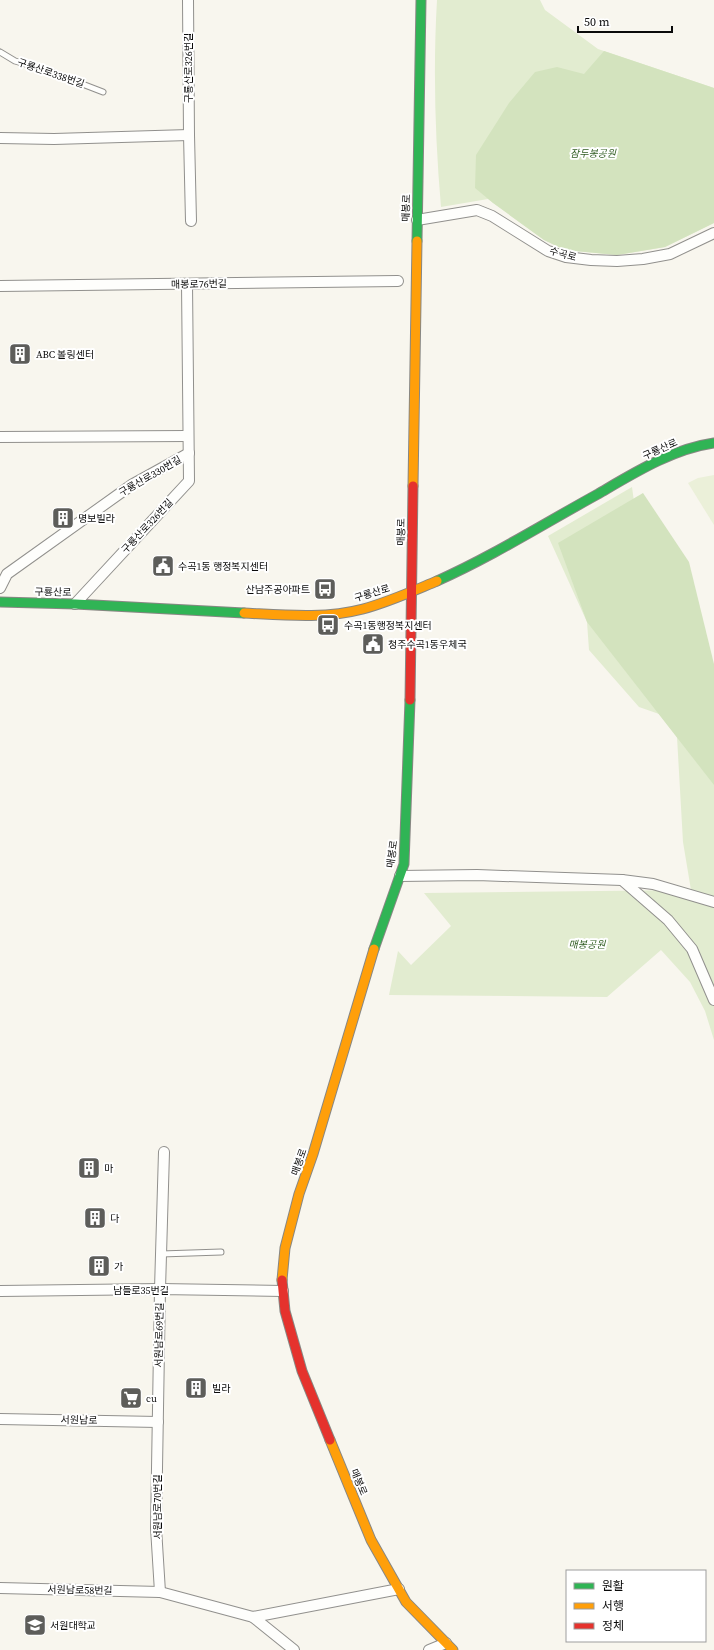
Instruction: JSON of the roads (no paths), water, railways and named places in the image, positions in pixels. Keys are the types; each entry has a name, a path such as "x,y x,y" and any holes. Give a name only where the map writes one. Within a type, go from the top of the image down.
{"street":[{"name":"구룡산로326번길","path":"188,0 191,222"},
{"name":"매봉로","path":"421,0 411,591 412,638 404,864 379,933 313,1154 299,1194 285,1248 282,1282 285,1311 293,1344 315,1405 372,1540 406,1602 449,1647"},
{"path":"0,138 54,139 189,135"},
{"name":"수곡로","path":"417,220 477,210 492,216 548,251 566,257 591,260 617,261 643,259 670,254 714,233"},
{"name":"매봉로76번길","path":"0,286 398,281"},
{"name":"구룡산로326번길","path":"75,604 189,481 187,284"},
{"path":"0,437 188,436"},
{"name":"구룡산로","path":"0,602 75,604 291,615 322,615 362,609 390,600 439,580 489,555 636,472 664,458 700,445 714,442"},
{"name":"구룡산로330번길","path":"0,588 7,574 13,569 133,484 189,453"},
{"path":"400,876 485,876 622,880 653,884 714,902"},
{"path":"622,880 668,920 692,949 714,1000"},
{"name":"서원남로69번길","path":"158,1422 164,1152"},
{"name":"남들로35번길","path":"0,1291 160,1289 283,1291"},
{"name":"서원남로","path":"0,1419 158,1422"},
{"name":"서원남로70번길","path":"158,1422 156,1528 160,1592"},
{"name":"서원남로58번길","path":"0,1588 160,1592 253,1617"},
{"path":"253,1617 399,1588"},
{"path":"253,1617 294,1650"},
{"path":"429,1650 449,1647"}],"lane":[{"name":"구룡산로338번길","path":"0,52 15,61 46,70 103,92"},
{"path":"161,1254 221,1252"}],"place":[{"name":"ABC 볼링센터","path":"20,354"},
{"name":"명보빌라","path":"63,518"},
{"name":"수곡1동 행정복지센터","path":"163,566"},
{"name":"산남주공아파트","path":"325,589"},
{"name":"수곡1동행정복지센터","path":"328,625"},
{"name":"청주수곡1동우체국","path":"373,644"},
{"name":"마","path":"89,1168"},
{"name":"다","path":"95,1218"},
{"name":"가","path":"99,1266"},
{"name":"빌라","path":"196,1388"},
{"name":"cu","path":"131,1398"},
{"name":"서원대학교","path":"35,1625"}],"park label":[{"name":"잠두봉공원","path":"593,153"},
{"name":"매봉공원","path":"587,944"}]}
